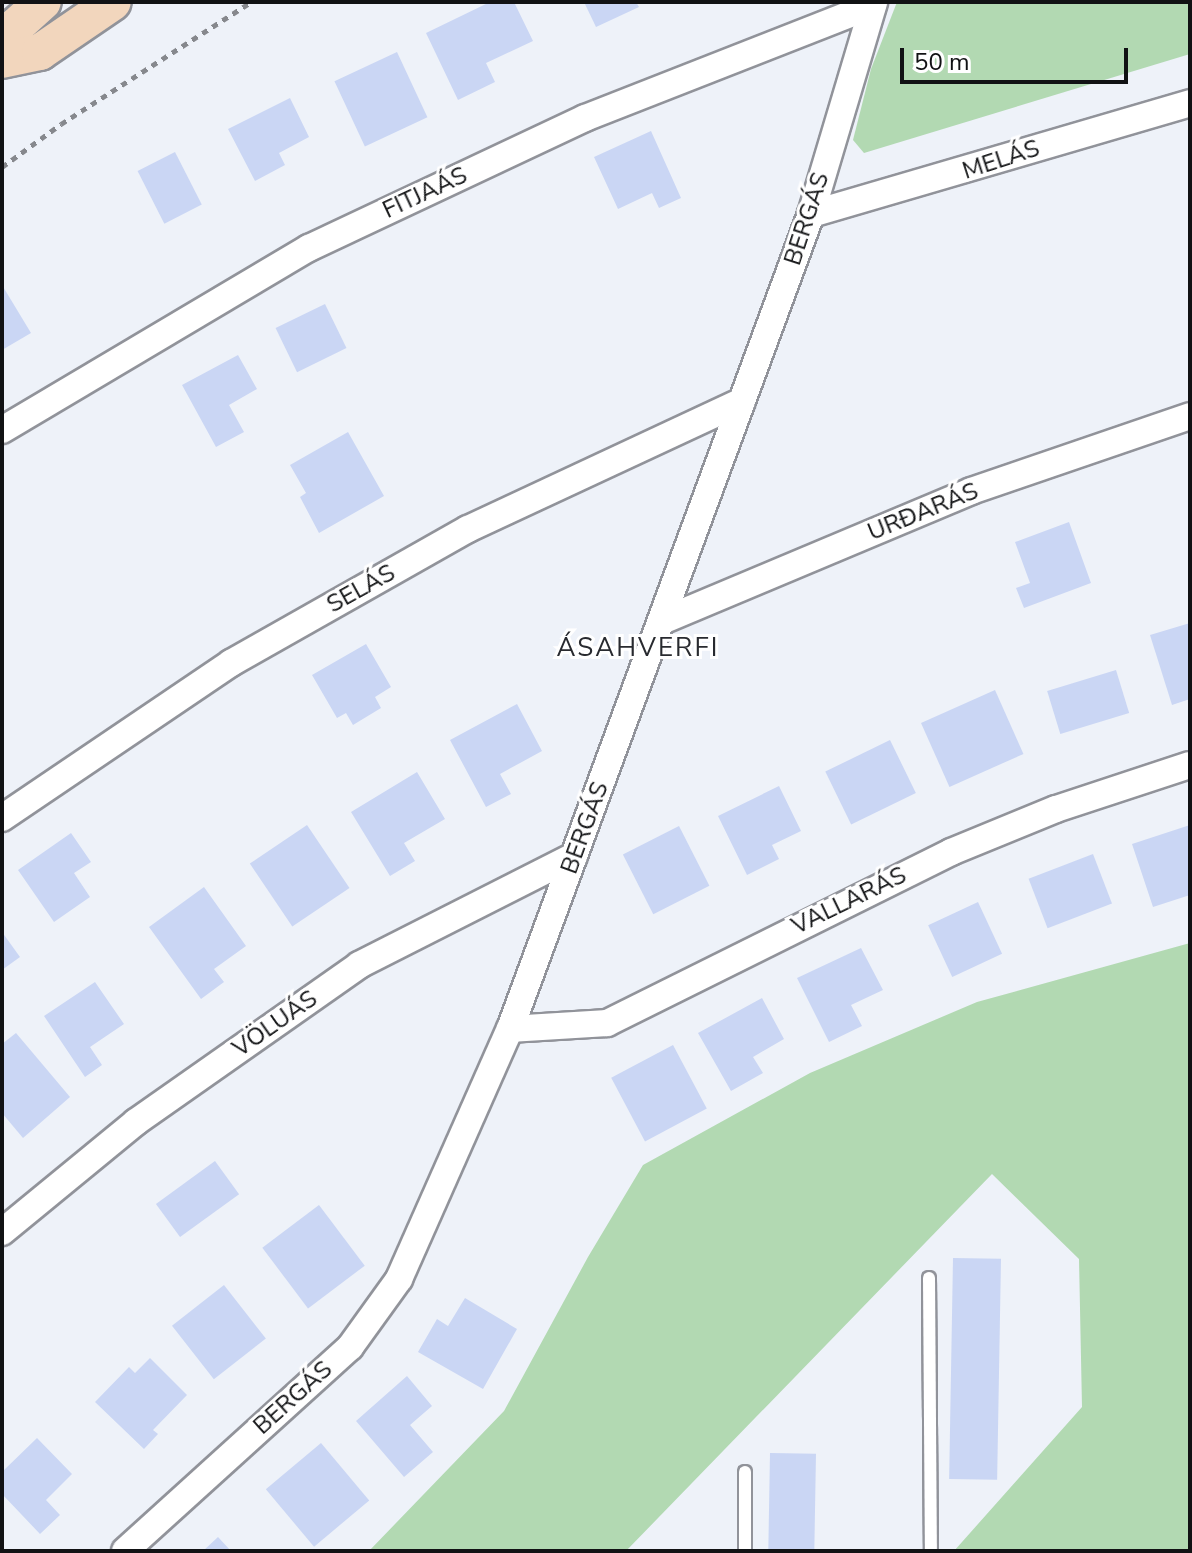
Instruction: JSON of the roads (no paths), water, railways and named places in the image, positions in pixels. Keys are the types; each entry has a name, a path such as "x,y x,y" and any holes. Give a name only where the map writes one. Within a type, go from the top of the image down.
{"main road":[{"path":"2,59 16,26 43,2"},
{"path":"2,59 40,52 113,2"}],"street":[{"name":"BERGÁS","path":"125,1551 350,1347 399,1279 510,1029 662,621 811,214 874,4"},
{"name":"FITJAÁS","path":"2,430 309,248 585,118 874,4"},
{"name":"MELÁS","path":"811,214 1190,103"},
{"name":"SELÁS","path":"2,818 231,663 349,596 468,529 742,401"},
{"name":"URÐARÁS","path":"662,621 971,491 1190,416"},
{"name":"VALLARÁS","path":"510,1029 607,1023 951,852 1056,809 1190,765"},
{"name":"VÖLUÁS","path":"2,1232 136,1122 359,965 574,856"}],"lane":[{"path":"929,1278 931,1551"},
{"path":"745,1472 745,1551"}],"district":[{"name":"ÁSAHVERFI","path":"638,648"}]}
